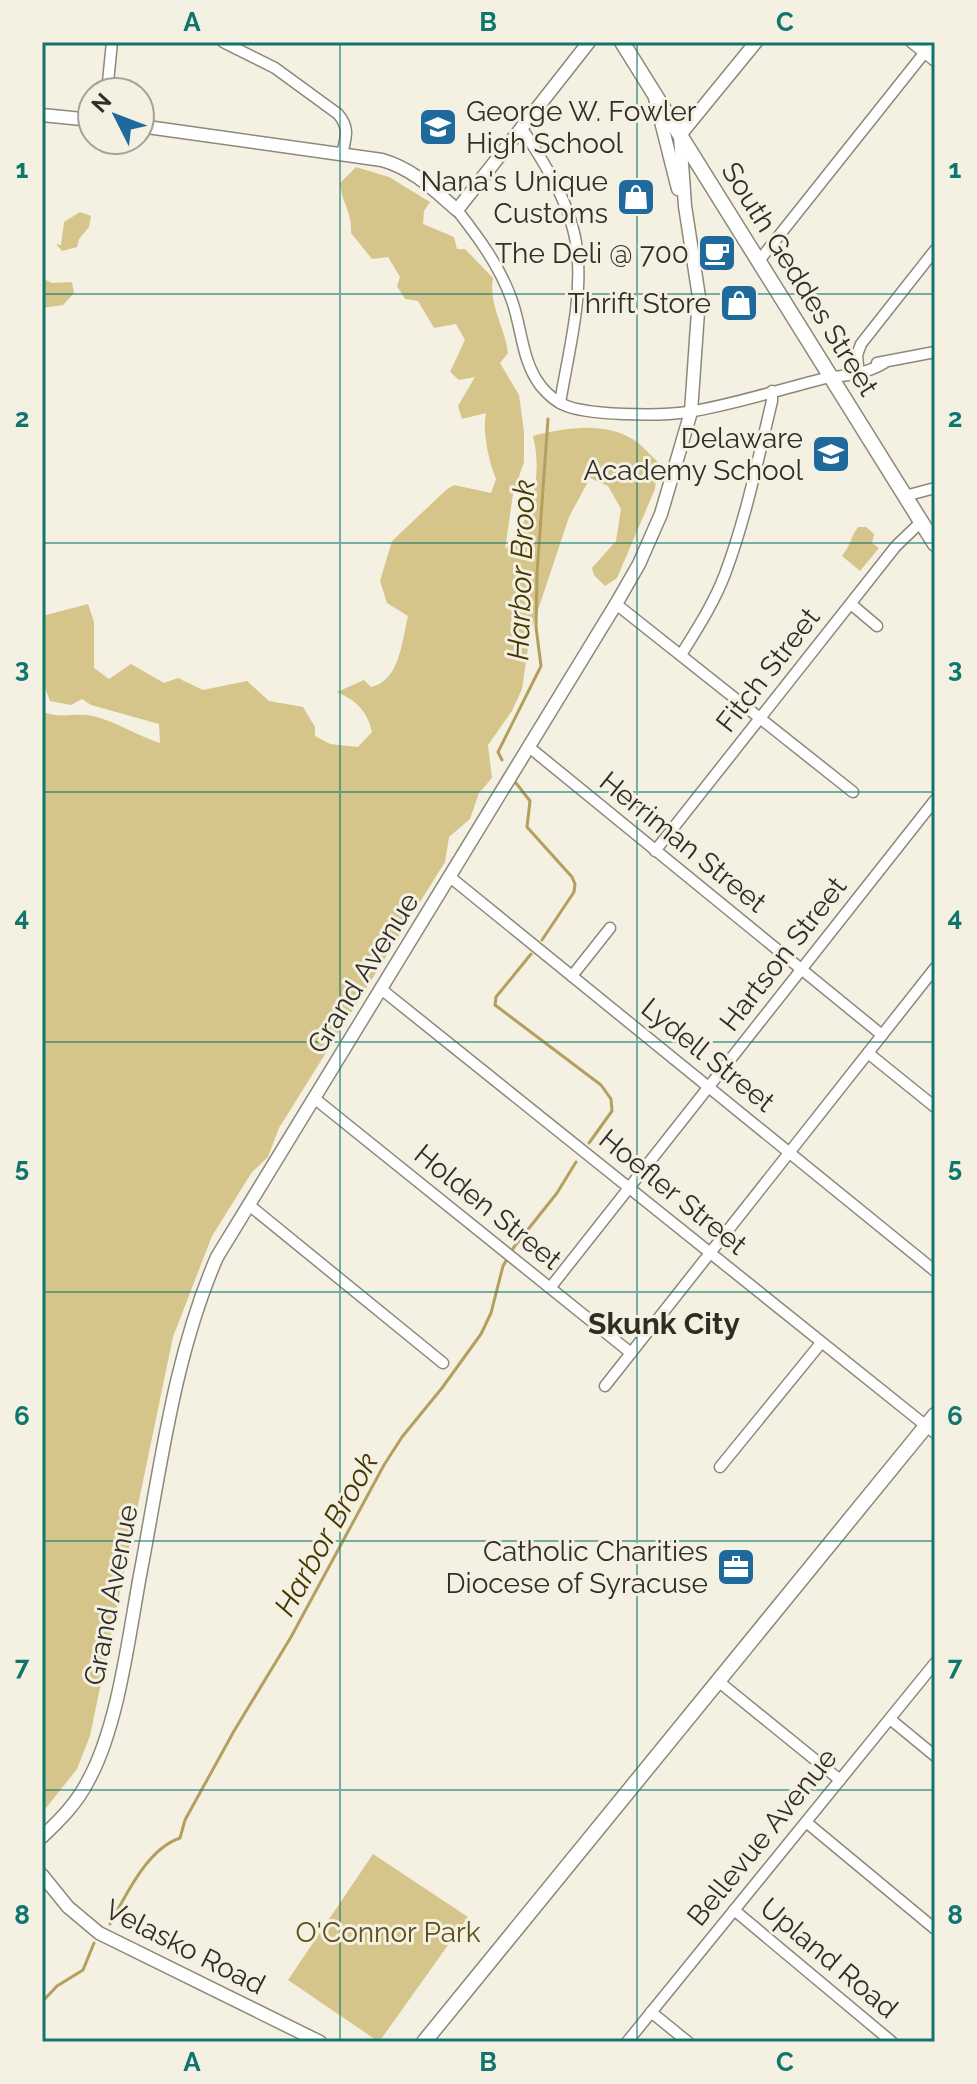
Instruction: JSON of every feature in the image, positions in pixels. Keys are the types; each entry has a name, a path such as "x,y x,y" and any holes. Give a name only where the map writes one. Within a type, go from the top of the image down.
{"main road":[{"name":"South Geddes Street","path":"622,42 935,544"},
{"path":"424,2042 718,1681 932,1425"}],"street":[{"path":"109,76 112,42"},
{"path":"223,42 275,68 338,114 346,124 347,132 342,154"},
{"path":"457,210 589,42"},
{"path":"680,135 756,42"},
{"path":"911,42 935,61"},
{"path":"758,262 933,42"},
{"path":"655,96 665,144 685,206"},
{"path":"42,115 76,118"},
{"path":"521,127 560,192 577,248 575,307 560,403"},
{"path":"156,128 342,154 400,165 419,177 457,210 479,238 511,297 526,358 535,378 560,403 579,409 620,413 691,412 830,377 875,369 884,363"},
{"name":"Grand Avenue","path":"42,1837 84,1790 106,1739 181,1361 217,1257 616,604 639,564 661,514 691,412 699,297 685,206 680,135"},
{"path":"858,366 857,355 861,344 935,250"},
{"path":"830,377 845,369 935,352"},
{"path":"681,655 725,573 750,490 772,391"},
{"path":"905,496 935,488"},
{"name":"Fitch Street","path":"655,851 896,546 921,522"},
{"path":"616,604 853,792"},
{"path":"851,604 877,626"},
{"name":"Herriman Street","path":"529,747 882,1035"},
{"name":"Hartson Street","path":"550,1288 935,800"},
{"name":"Lydell Street","path":"450,877 935,1271"},
{"path":"572,976 610,928"},
{"path":"605,1386 935,968"},
{"name":"Hoefler Street","path":"381,989 821,1343 932,1425"},
{"path":"868,1053 935,1107"},
{"name":"Holden Street","path":"314,1098 631,1353"},
{"path":"249,1205 443,1363"},
{"path":"720,1467 821,1343"},
{"name":"Bellevue Avenue","path":"627,2042 935,1663"},
{"path":"718,1681 840,1780"},
{"path":"890,1719 935,1756"},
{"path":"806,1822 935,1929"},
{"name":"Velasko Road","path":"42,1875 68,1907 99,1933 320,2042"},
{"name":"Upland Road","path":"734,1910 892,2042"},
{"path":"651,2012 688,2042"}],"green space":[{"path":"356,167 389,177 430,202 424,211 423,224 454,237 457,249 465,249 493,278 493,297 508,353 500,363 519,395 524,432 524,462 513,494 505,549 522,525 533,497 537,466 533,436 584,428 622,434 637,442 658,462 655,489 617,578 605,586 594,575 592,568 616,541 621,509 608,486 590,478 569,517 530,634 522,689 512,711 488,745 492,778 479,793 470,819 449,837 445,862 279,1128 268,1157 252,1172 212,1236 173,1337 90,1736 77,1769 42,1813 42,711 55,715 93,716 160,743 159,724 91,705 82,699 71,705 50,701 42,680 42,619 46,615 88,604 94,622 94,668 109,679 131,664 164,683 178,678 203,690 247,681 269,701 303,707 315,727 315,736 330,744 358,747 372,732 360,708 337,692 364,680 371,687 381,683 388,677 398,658 408,616 387,603 380,581 392,541 454,485 491,493 496,479 487,447 486,413 462,419 458,406 475,377 459,380 450,372 465,340 456,324 434,328 418,301 405,299 397,286 400,277 388,257 372,259 351,233 340,183"},
{"path":"80,212 91,216 89,227 79,239 77,247 62,251 56,244 61,245 64,222"},
{"path":"42,278 52,283 72,282 74,293 63,305 42,308"},
{"path":"858,527 866,527 874,534 872,543 879,548 860,571 842,556"},
{"name":"O'Connor Park","path":"373,1854 468,1917 379,2042 288,1980"}],"waterway":[{"name":"Harbor Brook","path":"502,760 498,752 541,666 536,627 537,573 548,419"},
{"name":"Harbor Brook","path":"516,783 530,801 527,827 575,884 574,892 542,940"},
{"name":"Harbor Brook","path":"531,954 496,997 495,1005 601,1085 611,1099 612,1111 589,1143"},
{"name":"Harbor Brook","path":"110,1924 148,1862 157,1852 180,1838 185,1820 291,1637 384,1465 481,1334 491,1313 503,1266 576,1162"},
{"name":"Harbor Brook","path":"42,2002 57,1986 83,1970 94,1943"}],"place":[{"name":"George W. Fowler High School","path":"438,127"},
{"name":"Nana's Unique Customs","path":"636,197"},
{"name":"The Deli @ 700","path":"717,253"},
{"name":"Thrift Store","path":"739,303"},
{"name":"Delaware Academy School","path":"831,454"},
{"name":"Catholic Charities Diocese of Syracuse","path":"736,1567"}],"district":[{"name":"Skunk City","path":"664,1323"}]}
